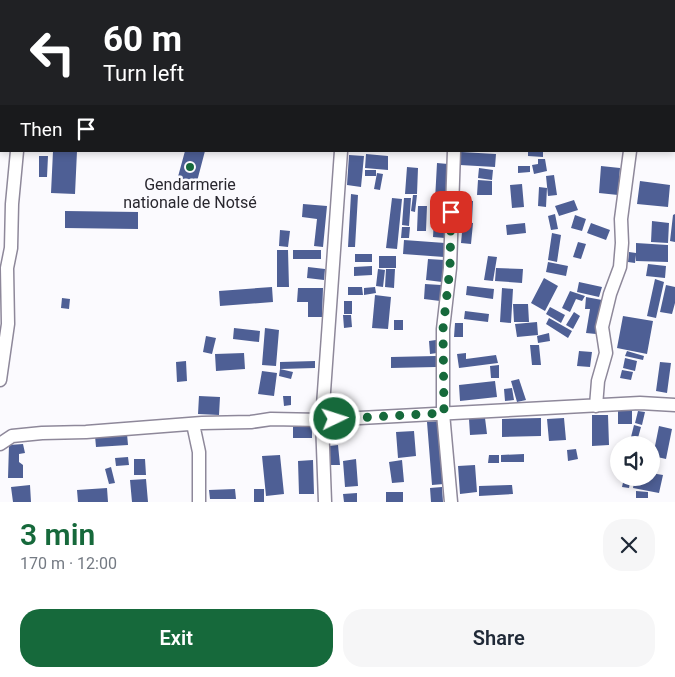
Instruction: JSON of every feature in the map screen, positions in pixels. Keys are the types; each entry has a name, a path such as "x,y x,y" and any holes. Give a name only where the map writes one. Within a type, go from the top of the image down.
{"street":[{"path":"0,380 8,324 7,268 11,248 12,204 17,152"},
{"path":"325,502 322,420 341,152"},
{"path":"451,502 444,413 443,329 450,268 454,152"},
{"path":"596,406 598,381 606,353 602,327 610,294 620,266 622,243 621,219 630,152"},
{"path":"0,444 12,436 251,422 271,419 322,420 640,404 675,405"},
{"path":"194,424 199,452 199,502"}],"building":[{"path":"53,152 77,152 75,194 51,193"},
{"name":"Gendarmerie nationale de Notsé","path":"185,152 205,152 195,189 176,184"},
{"path":"461,152 496,154 495,167 460,165"},
{"path":"528,152 543,152 543,157 528,156"},
{"path":"366,154 388,156 388,170 365,168"},
{"path":"349,155 364,156 361,187 347,185"},
{"path":"39,156 48,156 47,177 39,177"},
{"path":"538,159 545,159 547,171 534,174 532,165 538,164"},
{"path":"437,163 448,164 445,238 433,237"},
{"path":"518,166 530,166 530,172 518,173"},
{"path":"601,166 620,168 618,195 599,193"},
{"path":"407,167 418,168 417,194 405,194"},
{"path":"479,168 493,170 492,180 478,178"},
{"path":"365,170 376,170 376,176 365,176"},
{"path":"377,173 383,174 380,190 374,189"},
{"path":"554,175 557,195 548,196 546,176"},
{"path":"478,180 492,181 492,195 477,195"},
{"path":"640,181 670,185 668,207 637,204"},
{"path":"522,184 524,207 512,208 510,185"},
{"path":"539,187 547,188 546,207 538,206"},
{"path":"351,194 358,195 355,247 348,247"},
{"path":"413,195 417,195 415,212 411,211"},
{"path":"392,198 402,199 397,249 386,248"},
{"path":"404,198 411,198 409,226 402,225"},
{"path":"464,200 473,201 472,220 459,219 460,207 463,205"},
{"path":"574,200 578,210 559,216 555,206"},
{"path":"303,204 327,206 323,247 314,246 317,219 302,217"},
{"path":"418,206 427,206 426,231 417,231"},
{"path":"65,211 138,212 138,229 65,228"},
{"path":"555,214 558,229 551,230 548,216"},
{"path":"675,214 675,242 670,241 673,215"},
{"path":"575,215 586,219 582,231 571,228"},
{"path":"652,221 669,223 668,243 651,242"},
{"path":"463,222 473,223 471,244 461,243"},
{"path":"525,223 526,233 507,235 506,225"},
{"path":"591,223 610,230 606,240 587,233"},
{"path":"402,227 410,227 409,238 401,238"},
{"path":"280,230 290,231 288,247 279,246"},
{"path":"552,233 561,235 557,262 548,260"},
{"path":"404,240 445,243 444,257 403,254"},
{"path":"578,242 586,244 581,259 573,257"},
{"path":"636,243 668,245 668,262 636,261 636,255 635,263 628,262 629,252 636,253"},
{"path":"277,250 288,250 289,287 277,287"},
{"path":"293,250 321,250 321,259 293,259"},
{"path":"355,254 372,254 372,262 355,262"},
{"path":"379,256 396,256 396,268 379,268"},
{"path":"488,256 497,257 493,281 484,280"},
{"path":"428,259 444,260 442,282 426,280"},
{"path":"548,262 568,266 566,276 546,272"},
{"path":"648,264 666,266 665,278 646,276"},
{"path":"372,266 372,275 354,276 354,267"},
{"path":"308,267 325,269 324,280 307,278"},
{"path":"496,268 523,269 522,283 495,281"},
{"path":"378,269 385,270 383,287 376,286"},
{"path":"386,269 395,269 394,288 385,287"},
{"path":"544,278 558,286 545,311 531,303"},
{"path":"655,279 664,282 656,318 647,316"},
{"path":"579,282 602,287 599,297 577,292"},
{"path":"425,284 441,285 440,301 424,299"},
{"path":"666,285 675,287 675,303 672,314 660,312"},
{"path":"467,286 494,289 493,299 466,295"},
{"path":"272,287 273,302 220,306 219,291"},
{"path":"348,287 362,287 363,295 348,295"},
{"path":"375,287 376,293 364,295 364,288"},
{"path":"298,288 323,288 322,317 308,317 308,302 297,302"},
{"path":"502,288 513,289 511,323 500,322"},
{"path":"570,291 585,296 582,301 576,299 570,312 562,308"},
{"path":"375,295 391,297 388,329 372,328"},
{"path":"586,297 602,300 596,334 586,333 590,309 585,309"},
{"path":"62,298 70,299 69,309 61,308"},
{"path":"344,301 352,301 352,314 344,314"},
{"path":"513,304 528,304 529,322 514,322"},
{"path":"550,307 565,315 561,323 546,314"},
{"path":"465,311 489,314 488,322 464,319"},
{"path":"574,312 580,316 573,329 566,325"},
{"path":"343,315 351,315 352,327 344,328"},
{"path":"623,316 653,321 647,354 617,348"},
{"path":"549,318 572,331 568,338 546,324"},
{"path":"394,320 403,320 403,330 394,330"},
{"path":"537,322 538,335 517,337 515,324"},
{"path":"455,323 463,323 463,337 454,337"},
{"path":"234,328 260,331 259,342 233,339"},
{"path":"265,328 279,330 276,366 262,365"},
{"path":"549,333 550,341 538,343 537,336"},
{"path":"206,336 216,338 212,354 203,352"},
{"path":"436,340 437,353 430,354 429,341"},
{"path":"530,345 539,345 541,365 532,365"},
{"path":"579,351 592,352 590,367 577,366"},
{"path":"627,351 644,356 643,360 625,356"},
{"path":"244,353 245,369 216,371 215,354"},
{"path":"466,353 466,359 496,355 498,363 459,368 457,354"},
{"path":"436,356 436,367 391,368 391,357"},
{"path":"625,358 637,361 635,371 623,368"},
{"path":"186,361 187,381 177,382 176,362"},
{"path":"315,361 315,368 280,369 280,362"},
{"path":"660,362 671,363 667,393 656,391"},
{"path":"499,365 499,378 491,378 490,366"},
{"path":"280,369 293,372 291,379 279,376"},
{"path":"622,370 633,372 631,380 620,378"},
{"path":"262,371 277,373 274,396 258,394"},
{"path":"519,379 526,400 517,402 511,381"},
{"path":"495,381 497,397 460,401 459,385"},
{"path":"512,388 514,400 505,401 504,389"},
{"path":"199,396 220,397 219,415 198,414"},
{"path":"283,396 291,396 291,405 284,406"},
{"path":"618,411 632,411 632,424 618,424"},
{"path":"638,411 645,412 642,425 635,423"},
{"path":"592,415 608,415 609,445 592,446"},
{"path":"485,418 487,434 470,435 469,419"},
{"path":"541,418 541,436 502,437 502,419"},
{"path":"564,418 566,440 549,441 547,419"},
{"path":"439,421 444,484 432,485 427,422"},
{"path":"335,424 347,424 347,433 335,433"},
{"path":"634,425 641,427 638,436 631,436"},
{"path":"659,426 672,429 666,459 660,458 660,436 657,436"},
{"path":"293,427 312,427 312,438 293,438"},
{"path":"414,431 416,456 398,458 396,432"},
{"path":"127,434 128,445 96,447 95,436"},
{"path":"23,444 25,453 19,454 19,462 23,465 23,478 8,478 9,445"},
{"path":"338,445 340,465 331,465 329,446"},
{"path":"576,449 578,459 568,461 567,450"},
{"path":"524,454 524,462 501,462 501,455"},
{"path":"280,455 284,494 266,496 262,456"},
{"path":"489,455 499,455 499,463 488,463"},
{"path":"128,457 129,465 116,466 115,458"},
{"path":"134,459 145,459 146,475 134,475"},
{"path":"356,459 358,486 345,487 343,461"},
{"path":"313,460 314,494 299,494 298,461"},
{"path":"402,460 404,482 392,483 389,462"},
{"path":"475,465 477,492 460,494 458,466"},
{"path":"111,467 115,483 109,484 105,469"},
{"path":"660,474 663,475 659,493 633,488 633,486 660,486"},
{"path":"146,479 148,502 132,502 130,480"},
{"path":"30,485 31,502 13,502 11,487"},
{"path":"512,485 513,494 479,496 479,486"},
{"path":"442,487 443,502 431,502 430,488"},
{"path":"107,488 108,502 78,502 77,490"},
{"path":"235,489 236,499 210,499 209,490"},
{"path":"254,489 264,489 264,502 254,502"},
{"path":"636,491 648,492 648,498 636,498"},
{"path":"386,492 403,492 403,502 386,502"},
{"path":"357,493 357,502 344,502 343,494"}],"place":[{"name":"Gendarmerie nationale de Notsé","path":"190,167"}],"route":[{"path":"335,419 444,413 443,329 450,268 451,212"}]}
